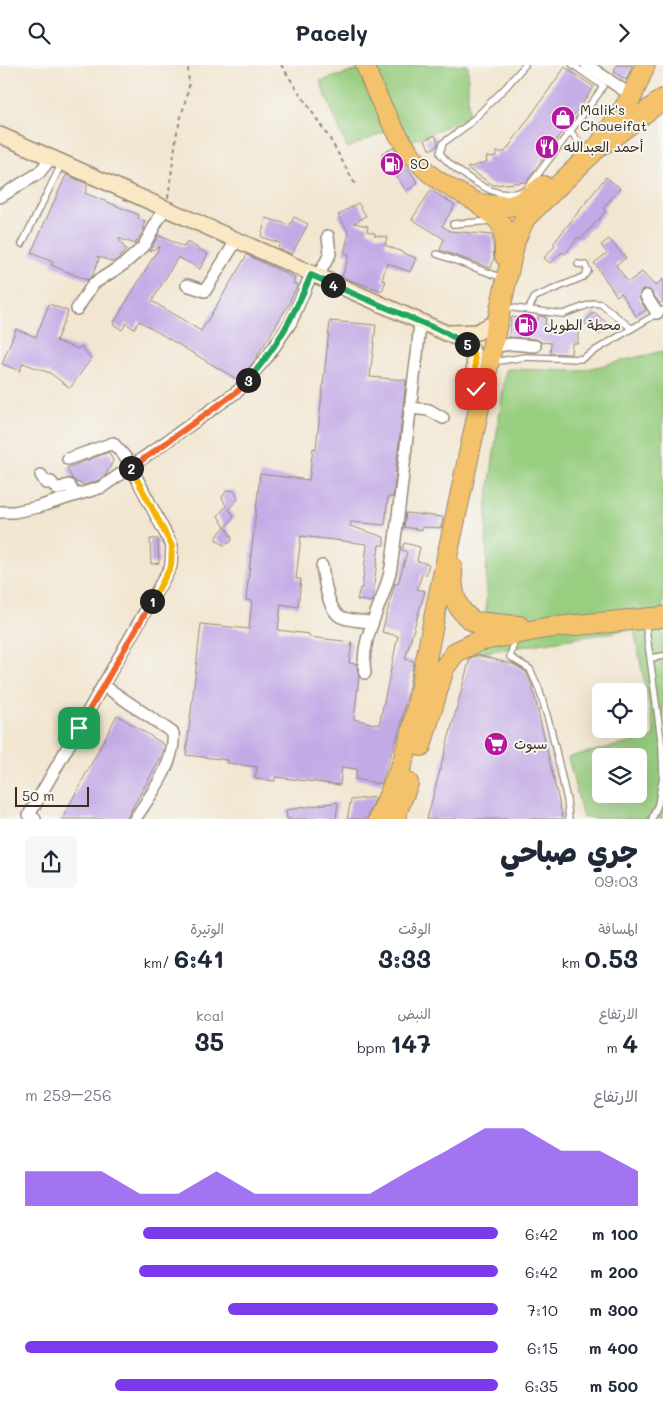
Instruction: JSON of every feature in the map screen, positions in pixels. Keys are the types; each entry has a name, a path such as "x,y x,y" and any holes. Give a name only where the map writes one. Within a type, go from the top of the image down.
{"highway":[{"path":"378,819 402,764 413,728 479,401 514,240 526,218 588,156 632,96 645,65"},
{"path":"480,204 506,208 518,205 588,156 663,99"},
{"path":"480,204 501,220 504,228 505,277"},
{"path":"451,540 453,593 457,604 468,618 487,624 545,628"},
{"path":"394,819 414,769 441,676 450,658 465,646 545,628 654,618"}],"main road":[{"path":"365,65 382,105 413,157 437,180 480,204"},
{"path":"0,135 314,277 464,341 472,349 475,359 475,384 479,401"},
{"path":"446,333 477,332 498,314"}],"street":[{"path":"587,65 605,70 632,96"},
{"path":"0,197 56,161"},
{"path":"77,309 93,284 124,264 143,247 166,209"},
{"path":"0,511 14,512 38,507 102,487 238,391 268,356 291,322 314,277 330,254 328,236"},
{"path":"187,285 205,291 236,241"},
{"path":"646,296 660,314"},
{"path":"366,673 364,665 372,622 390,567 420,322"},
{"path":"490,355 511,344 535,346"},
{"path":"410,408 429,410 443,418"},
{"path":"35,819 29,815 171,566 172,546 132,467 113,443 68,459"},
{"path":"42,475 46,483 52,483 57,489 69,485 75,495"},
{"path":"322,566 325,585 334,611 340,617 372,622"},
{"path":"103,685 173,733 171,753 154,789 135,819"}],"lane":[{"path":"525,65 506,87 468,124 443,143 440,153 445,161 489,190 501,193 526,190 603,86 573,65"},
{"path":"570,131 588,156"},
{"path":"22,244 56,161"},
{"path":"454,224 501,220"},
{"path":"437,254 505,277"},
{"path":"528,310 535,297 583,277 588,271 586,265 578,264"},
{"path":"498,314 528,310 564,314 594,303 601,304 631,329"},
{"path":"490,355 581,359 660,314"},
{"path":"652,819 658,803 663,776 662,747 650,658 654,618"},
{"path":"517,634 510,657 530,669 540,689 551,729 567,801 569,819"},
{"path":"650,658 663,656"}],"path":[{"path":"166,209 177,132 189,87 188,65"},
{"path":"282,65 325,131 356,186"}],"green space":[{"path":"376,65 468,65 468,117 411,141 393,128 347,148 320,81"},
{"path":"663,351 663,818 583,818 568,757 592,751 592,803 647,803 647,748 607,748 655,737 647,696 647,683 644,683 634,629 481,653 458,659 486,612 487,502 506,369 579,371"}],"building":[{"path":"616,65 632,65 626,80 614,72"},
{"path":"565,67 594,87 526,182 493,185 467,168 487,162 486,157 496,156 496,152 505,152"},
{"path":"435,135 438,142 437,146 430,150 425,140"},
{"path":"393,147 418,183 406,191 382,154"},
{"path":"66,175 88,184 85,193 139,215 138,219 145,222 143,227 145,228 135,244 118,238 126,250 119,258 113,262 97,256 99,259 92,276 87,280 51,265 53,262 31,253"},
{"path":"606,177 620,188 603,209 606,211 581,239 578,237 565,254 562,252 550,263 544,258 555,246 553,244"},
{"path":"431,190 455,205 442,226 450,231 492,235 494,258 491,268 440,250 444,239 412,219"},
{"path":"358,203 366,216 354,223 368,226 367,231 375,233 374,235 387,237 385,245 416,258 410,272 387,263 382,280 386,281 382,291 342,277 349,254 344,253 349,233 338,215"},
{"path":"294,217 308,224 292,254 278,248 280,243 261,237 266,218 290,225"},
{"path":"158,235 184,247 187,242 208,254 200,269 178,257 152,301 201,331 247,255 295,278 293,283 298,285 291,301 254,361 238,380 139,321 134,329 126,323 122,330 113,324 160,246 150,251"},
{"path":"609,239 626,258 616,265 628,282 642,272 655,286 663,279 663,301 660,304 650,290 642,289 639,297 646,310 636,316 621,293 617,296 594,263 607,253 601,245"},
{"path":"49,304 68,311 56,341 78,349 81,346 91,359 70,388 50,373 23,363 20,371 2,364 16,329 36,337"},
{"path":"594,312 608,324 599,335 584,323"},
{"path":"538,316 546,317 545,326 578,327 578,343 572,343 571,354 550,353 551,343 541,342 536,339 509,337 511,317 538,320"},
{"path":"330,321 376,325 370,377 406,380 393,497 388,497 385,525 351,522 350,526 384,537 384,545 379,545 372,602 357,600 360,588 362,588 367,544 301,536 296,579 301,579 298,607 281,604 278,630 309,634 309,637 352,642 349,663 357,664 359,677 354,719 379,725 398,636 382,632 395,583 398,584 407,552 402,550 404,543 420,547 417,561 429,564 426,575 422,574 417,589 425,591 405,659 414,661 401,725 381,784 355,779 357,769 342,767 340,785 275,777 275,781 255,779 257,767 227,763 228,760 186,755 201,624 249,629 252,601 246,600 260,474 309,480 313,448 316,449"},
{"path":"109,452 113,461 106,475 99,480 85,485 76,482 72,478 67,468"},
{"path":"227,490 235,491 238,499 229,509 234,517 226,527 232,538 231,542 224,545 217,541 216,537 225,527 218,516 226,506 222,497"},
{"path":"406,513 443,517 441,528 422,527 422,530 404,527"},
{"path":"150,539 158,539 159,563 151,564"},
{"name":"سبوت","path":"478,655 515,665 526,672 532,685 563,819 427,819 470,658"},
{"path":"117,715 165,745 162,756 126,819 62,819"},
{"path":"376,797 367,819 347,819 351,800"},
{"path":"338,802 336,819 287,819 286,810"}],"place":[{"name":"Malik's Choueifat","path":"563,118"},
{"name":"أحمد العبدالله","path":"547,147"},
{"name":"SO","path":"392,164"},
{"name":"محطة الطويل","path":"526,325"},
{"name":"سبوت","path":"496,744"}],"route":[{"path":"79,728 171,566 172,546 154,508 131,467 238,391 268,356 291,322 311,275 464,341 472,349 475,359 476,389"}]}
